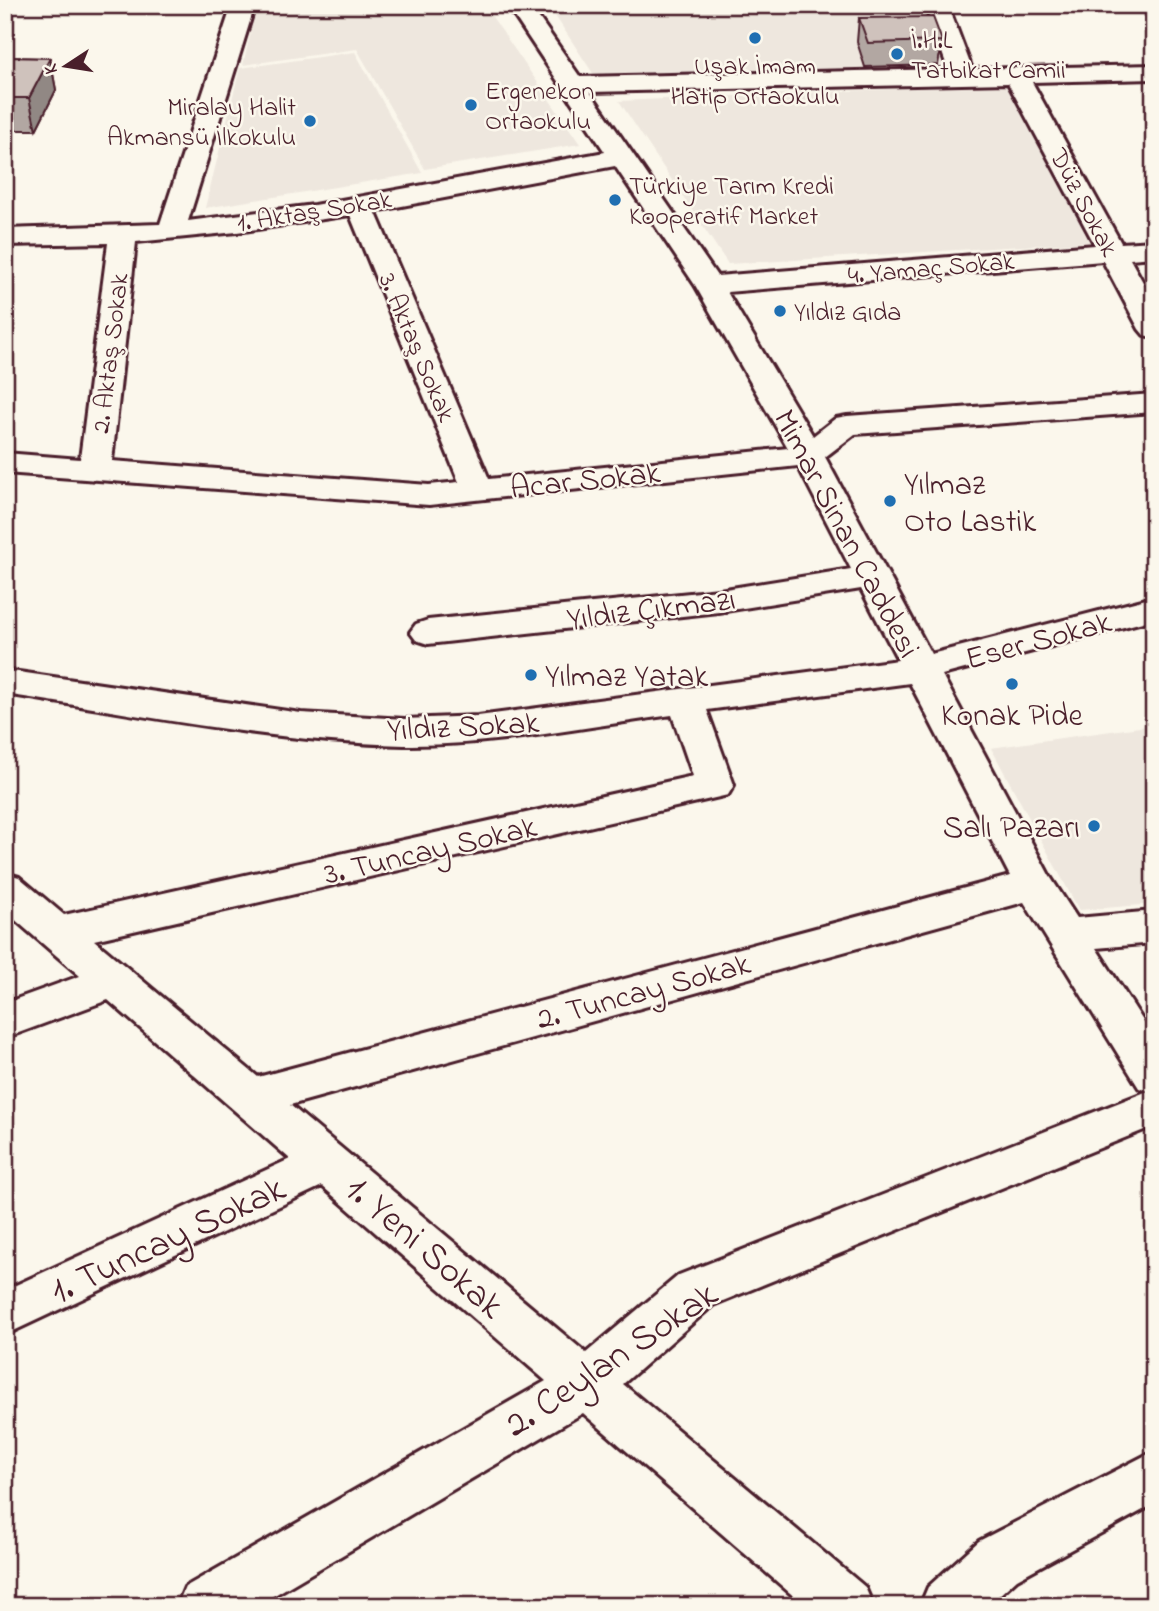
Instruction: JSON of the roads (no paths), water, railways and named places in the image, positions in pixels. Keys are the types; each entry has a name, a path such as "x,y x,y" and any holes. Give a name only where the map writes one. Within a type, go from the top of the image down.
{"street":[{"path":"172,231 244,5"},
{"name":"Mimar Sinan Caddesi","path":"518,5 709,285 808,455 1034,884 1154,1075"},
{"path":"936,5 963,77"},
{"path":"571,85 1154,72"},
{"name":"Düz Sokak","path":"1016,75 1154,329"},
{"name":"1. Aktaş Sokak","path":"5,236 123,236 172,231 359,204 620,157"},
{"name":"3. Aktaş Sokak","path":"359,204 478,490"},
{"name":"2. Aktaş Sokak","path":"95,469 123,236"},
{"name":"4. Yamaç Sokak","path":"709,285 1154,249"},
{"path":"808,455 847,425 1154,403"},
{"name":"Acar Sokak","path":"5,463 407,494 478,490 808,455"},
{"name":"Yıldız Çıkmazı","path":"428,632 719,601 873,576"},
{"name":"Eser Sokak","path":"921,669 1154,608"},
{"name":"Yıldız Sokak","path":"5,682 301,726 405,732 478,729 686,703 921,669"},
{"name":"3. Tuncay Sokak","path":"60,932 715,785 686,703"},
{"name":"2. Tuncay Sokak","path":"252,1097 1034,884"},
{"name":"1. Yeni Sokak","path":"5,888 60,932 846,1606"},
{"path":"1066,935 1154,927"},
{"path":"5,1021 115,980"},
{"name":"2. Ceylan Sokak","path":"204,1606 586,1384 696,1290 1154,1107"},
{"name":"1. Tuncay Sokak","path":"5,1313 328,1162"},
{"path":"947,1606 998,1560 1154,1476"}],"place":[{"name":"Uşak İmam Hatip Ortaokulu","path":"755,38"},
{"name":"İ.H.L Tatbikat Camii","path":"897,54"},
{"name":"Ergenekon Ortaokulu","path":"471,105"},
{"name":"Miralay Halit Akmansü İlkokulu","path":"310,121"},
{"name":"Türkiye Tarım Kredi Kooperatif Market","path":"615,200"},
{"name":"Yıldız Gıda","path":"780,311"},
{"name":"Yılmaz Oto Lastik","path":"890,501"},
{"name":"Yılmaz Yatak","path":"531,675"},
{"name":"Konak Pide","path":"1012,684"},
{"name":"Salı Pazarı","path":"1094,826"}]}
